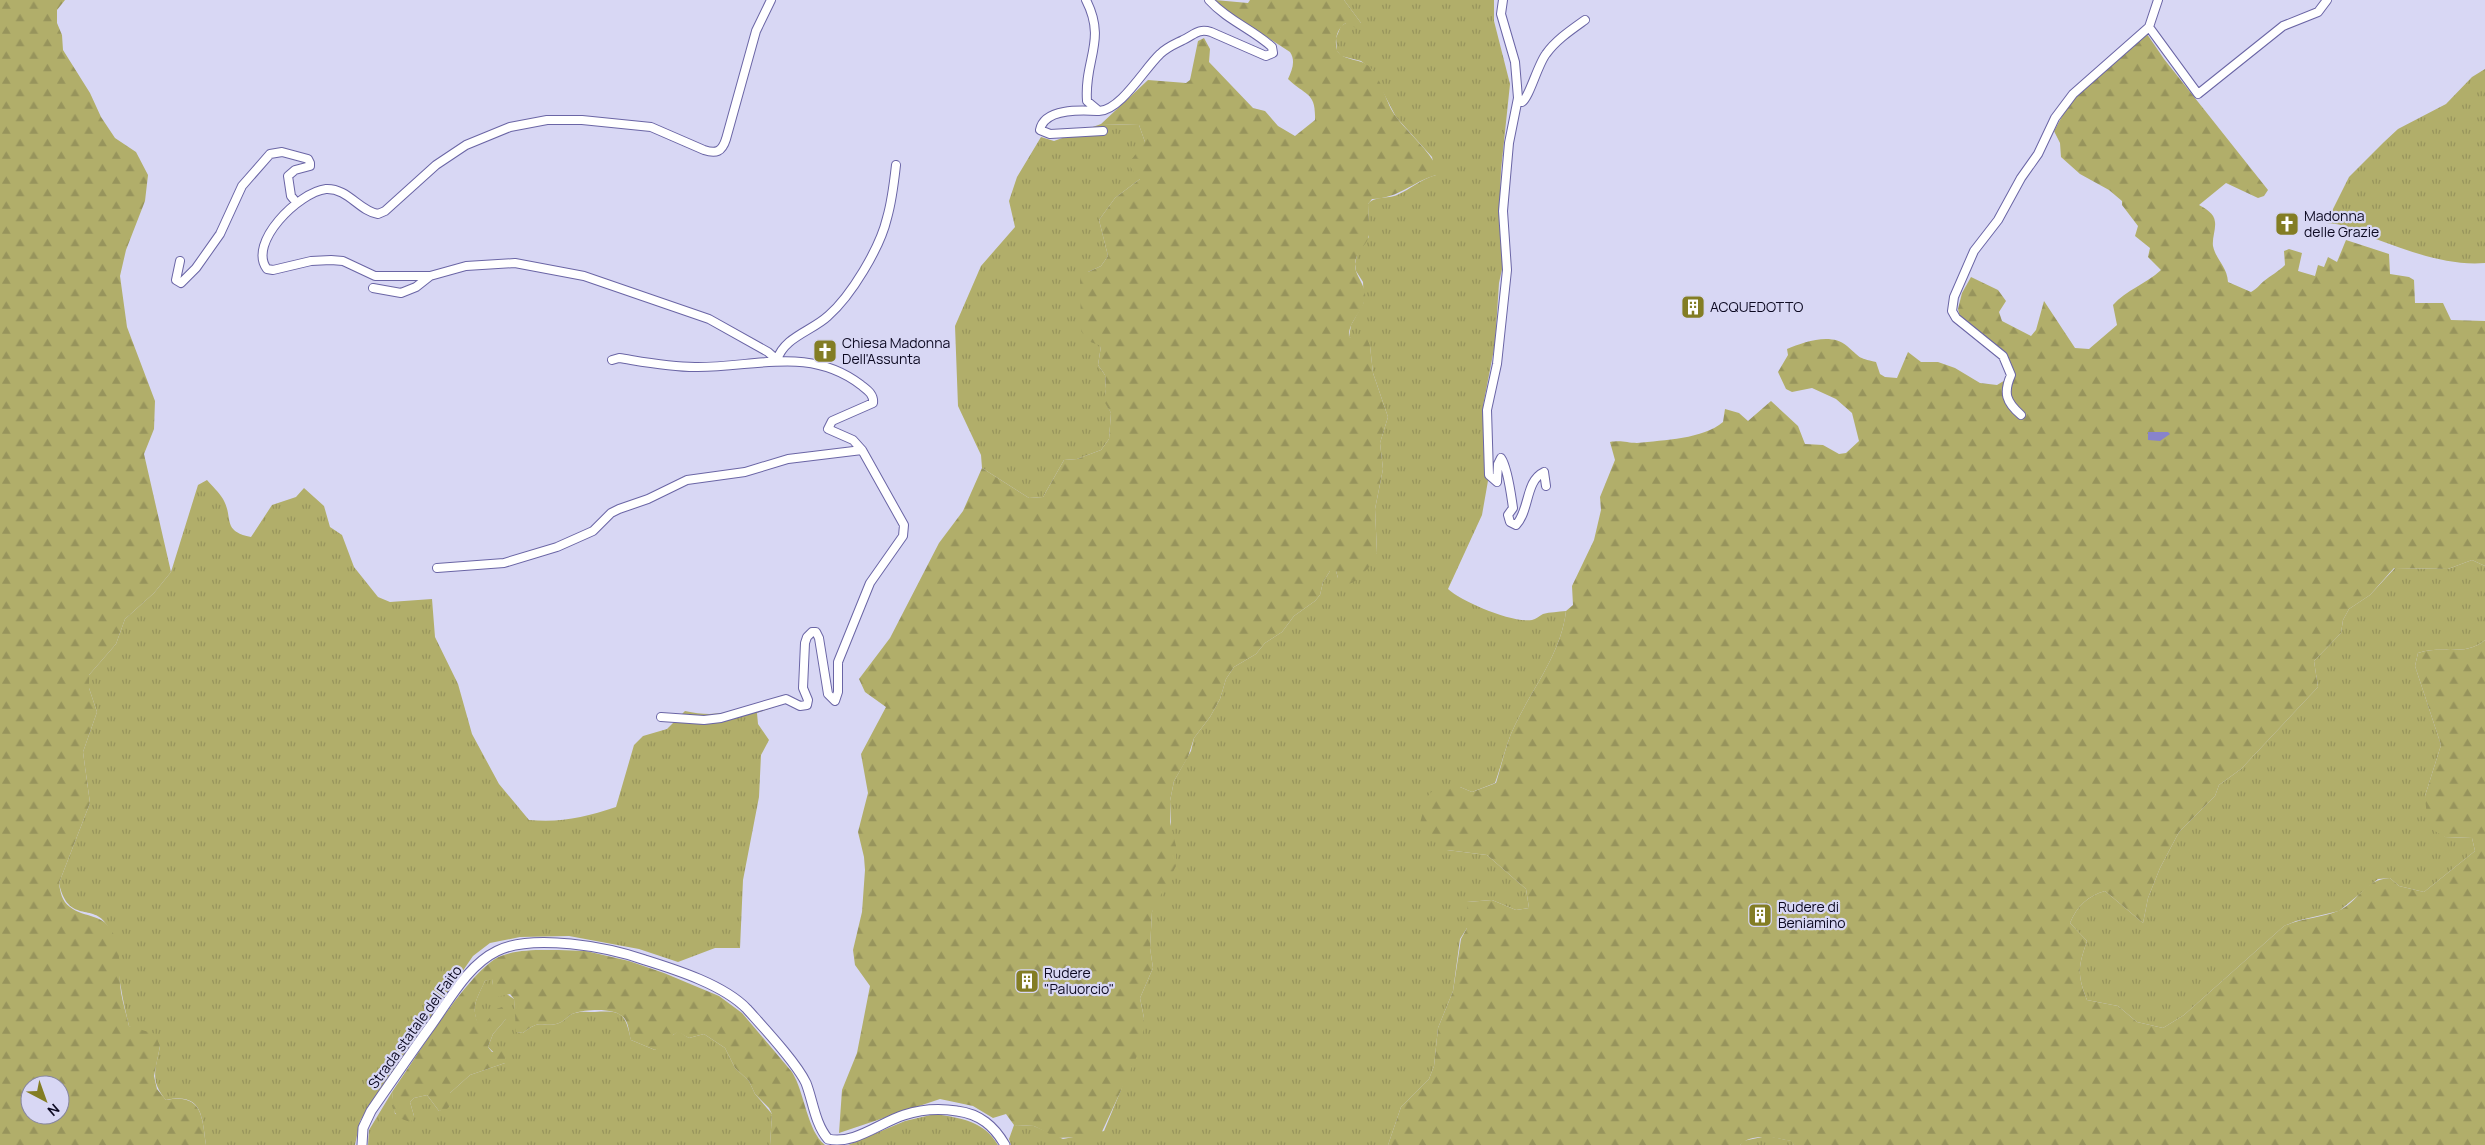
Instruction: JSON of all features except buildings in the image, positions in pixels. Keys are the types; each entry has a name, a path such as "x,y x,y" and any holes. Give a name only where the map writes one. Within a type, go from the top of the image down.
{"street":[{"path":"771,0 756,31 726,139 723,148 718,152 713,153 704,150 651,127 582,120 546,120 510,127 466,145 436,165 385,211 378,214 340,192 327,189 311,193 296,202 278,221 267,240 261,256 262,263 267,269 273,270 311,261 343,261 375,276 430,276 466,266 515,263 584,276 709,319 768,352 777,360"},
{"path":"1086,0 1094,16 1096,30 1087,77 1087,101 1099,111"},
{"path":"1104,131 1050,134 1040,130 1041,125 1048,118 1057,114 1077,109 1108,111 1161,53 1195,32 1203,30 1212,32 1266,56 1273,53 1272,46 1266,40 1221,13 1209,0"},
{"path":"1503,0 1501,14 1515,62 1518,98 1509,143 1503,211 1507,270 1497,364 1487,410 1489,475 1497,482 1498,464 1501,458 1507,471 1512,498 1513,508 1508,514 1510,522 1516,524 1526,511 1533,483 1538,475 1544,472 1546,486"},
{"path":"2021,415 2010,406 2006,396 2005,389 2011,375 2003,356 1956,318 1952,311 1954,297 1974,251 1998,220 2021,178 2038,154 2055,118 2073,94 2149,26 2158,0"},
{"path":"2149,26 2198,94 2283,26 2318,12 2327,0"},
{"path":"1518,98 1522,102 1527,97 1536,70 1546,53 1585,20"},
{"path":"180,261 176,280 181,283 196,268 220,234 242,186 270,154 282,152 308,159 310,166 295,170 288,176 291,196 296,202"},
{"path":"777,360 783,347 827,317 853,286 887,221 896,165"},
{"path":"373,288 401,293 416,287 430,276"},
{"path":"612,360 618,358 672,367 739,367 777,360 827,367 847,375 870,393 873,398 870,406 832,421 828,429 830,432 853,440 862,450 901,516 904,533 870,583 838,662 837,698 832,700 828,694 819,638 816,632 812,632 807,637 805,643 803,688 808,700 807,705 800,706 786,699 721,718 704,720 661,717"},
{"path":"436,568 504,563 557,547 593,531 610,513 648,499 687,480 745,472 788,459 862,450"},
{"name":"Strada statale del Faito","path":"362,1145 363,1128 371,1111 461,982 482,960 498,950 519,945 558,943 587,945 631,955 666,967 736,999 797,1069 805,1082 822,1132 828,1139 845,1140 903,1115 935,1108 963,1112 985,1120 997,1131 1005,1145"}],"green space":[{"path":"0,0 65,0 57,10 57,23 62,35 63,50 115,138 136,152 148,175 145,201 126,250 120,276 127,327 155,401 154,429 144,454 171,572 154,593 125,619 116,644 89,675 89,688 97,712 83,752 90,803 59,883 62,896 67,905 76,911 100,919 110,928 114,935 119,953 121,994 129,1026 155,1034 160,1046 154,1076 157,1089 166,1100 187,1100 194,1104 201,1117 206,1145 0,1145"},
{"path":"1215,0 1248,3 1250,0 1344,0 1361,23 1358,29 1346,23 1340,28 1336,38 1339,54 1362,62 1370,67 1378,79 1393,112 1419,142 1438,169 1436,175 1398,193 1372,199 1368,204 1368,239 1357,256 1355,266 1364,290 1365,299 1353,322 1349,337 1355,338 1361,335 1367,339 1370,346 1373,373 1388,417 1380,443 1383,469 1375,509 1377,553 1371,565 1357,580 1340,589 1336,584 1338,578 1336,571 1330,571 1323,582 1320,595 1315,601 1294,616 1282,632 1265,643 1256,654 1234,667 1226,679 1220,699 1210,717 1194,738 1188,757 1174,781 1170,801 1170,822 1176,846 1176,866 1152,912 1150,948 1153,968 1140,998 1144,1018 1142,1045 1100,1136 1057,1138 1034,1126 1014,1125 1006,1114 993,1118 973,1106 940,1099 839,1133 842,1090 857,1053 870,986 855,965 853,950 862,912 865,870 858,832 868,793 861,754 886,707 865,692 859,679 890,638 939,543 963,511 982,468 1029,498 1043,497 1064,460 1077,459 1101,450 1109,439 1111,413 1104,401 1106,389 1105,375 1098,365 1101,346 1088,341 1081,331 1080,277 1082,270 1088,272 1101,266 1108,256 1099,220 1115,198 1140,179 1128,164 1145,142 1139,125 1101,124 1148,80 1186,83 1190,80 1198,41 1204,38 1210,49 1209,62 1253,108 1265,111 1278,126 1295,136 1315,120 1314,104 1311,99 1288,79 1293,62 1290,52 1218,5"},
{"path":"1344,0 1494,0 1494,21 1510,84 1501,170 1499,222 1504,260 1499,283 1495,344 1483,406 1484,454 1489,475 1482,515 1448,589 1475,605 1512,618 1532,620 1543,614 1566,611 1558,642 1512,732 1495,783 1472,792 1460,787 1447,850 1487,855 1526,889 1529,908 1516,910 1492,900 1467,902 1467,928 1460,939 1453,991 1438,1028 1434,1066 1429,1079 1401,1107 1388,1145 1011,1145 1009,1139 1014,1125 1034,1126 1063,1139 1104,1131 1121,1090 1144,1018 1140,998 1153,968 1150,948 1152,912 1171,828 1170,801 1174,781 1191,751 1194,738 1210,717 1220,699 1226,679 1234,667 1256,654 1265,643 1282,632 1294,616 1315,601 1320,595 1323,582 1330,571 1336,571 1338,578 1377,553 1375,509 1383,469 1380,443 1388,417 1373,373 1370,346 1349,337 1351,325 1364,302 1363,282 1356,271 1355,264 1358,251 1369,237 1368,204 1377,199 1397,195 1436,175 1432,157 1396,117 1371,69 1361,61 1341,56 1337,51 1336,38 1341,26 1346,23 1361,23"},
{"path":"2147,34 2164,59 2268,190 2264,196 2258,198 2226,183 2199,205 2213,216 2215,225 2213,246 2226,272 2228,282 2251,292 2255,290 2285,265 2284,251 2289,249 2302,253 2298,271 2315,276 2318,265 2324,267 2328,257 2337,262 2346,240 2389,254 2390,274 2409,277 2414,280 2415,303 2443,303 2451,320 2485,321 2485,566 2472,560 2448,569 2394,568 2370,595 2349,609 2343,620 2341,633 2314,661 2318,687 2241,769 2219,785 2215,796 2179,832 2160,868 2148,898 2143,923 2105,891 2088,899 2076,912 2070,923 2087,941 2080,964 2080,977 2084,991 2087,1000 2118,1006 2137,1022 2163,1028 2184,1015 2284,926 2338,911 2351,903 2367,887 2381,879 2390,878 2399,886 2424,892 2475,851 2472,838 2445,837 2433,830 2427,818 2425,796 2441,745 2415,666 2418,653 2470,648 2485,640 2485,1145 1794,1145 1791,1141 1757,1137 1751,1138 1740,1145 1388,1145 1401,1107 1429,1079 1434,1066 1438,1028 1453,991 1461,939 1467,928 1467,902 1492,900 1516,910 1529,908 1526,889 1487,855 1447,850 1426,834 1420,823 1427,797 1436,787 1460,787 1472,792 1496,783 1512,732 1552,656 1563,627 1566,611 1573,605 1572,586 1594,540 1601,510 1600,497 1615,460 1610,442 1637,443 1671,440 1694,435 1715,428 1723,422 1725,409 1739,413 1748,421 1771,401 1798,426 1805,444 1823,445 1839,454 1846,453 1859,441 1852,413 1836,399 1812,388 1792,392 1786,389 1778,372 1788,355 1787,349 1817,340 1825,339 1841,342 1859,357 1876,362 1880,374 1885,377 1897,378 1908,352 1921,362 1938,362 1955,368 1980,383 1997,385 2007,379 2010,366 1962,326 1958,309 1962,293 1971,277 1998,290 2006,301 1999,312 2002,321 2031,336 2036,330 2044,301 2075,348 2089,349 2117,325 2113,305 2124,295 2161,270 2148,257 2150,248 2135,236 2138,226 2122,205 2122,201 2109,190 2080,174 2061,157 2060,143 2054,131 2071,100 2114,60"},
{"path":"2485,69 2485,263 2456,262 2428,257 2345,226 2326,223 2349,177 2384,142 2398,129 2446,104 2472,77"},
{"path":"1101,124 1139,125 1145,142 1140,179 1115,198 1099,220 1108,256 1101,266 1088,272 1101,346 1098,365 1105,375 1105,401 1111,413 1109,439 1101,450 1077,459 1064,460 1043,497 1029,498 982,468 981,455 958,406 955,326 981,266 1015,227 1009,201 1017,177 1041,137 1054,141"},
{"path":"207,480 223,499 232,527 236,531 251,537 272,505 296,497 304,488 324,506 330,527 342,535 354,567 378,597 390,602 432,599 435,637 458,684 472,734 499,784 529,820 552,821 573,818 616,807 634,745 643,736 667,729 685,711 712,714 724,713 784,695 783,704 757,713 758,724 769,740 761,755 759,797 743,880 740,948 715,948 678,962 639,949 569,936 520,937 490,943 473,956 360,1121 355,1145 206,1145 201,1116 194,1103 178,1098 166,1100 157,1086 155,1074 160,1046 129,1026 116,949 107,925 101,918 74,909 68,904 59,883 90,803 83,752 97,712 89,688 89,675 116,644 125,619 154,593 171,572 198,485"},
{"path":"2472,560 2485,566 2485,640 2470,648 2418,653 2415,666 2441,745 2425,796 2445,837 2472,838 2475,851 2424,892 2399,886 2390,878 2378,879 2339,911 2296,921 2284,926 2184,1015 2163,1028 2137,1022 2118,1006 2087,1000 2080,977 2080,964 2087,941 2070,923 2080,907 2088,899 2105,891 2143,923 2148,898 2160,868 2179,832 2215,796 2219,785 2241,769 2318,687 2314,661 2341,633 2343,620 2349,609 2370,595 2395,568 2448,569"},
{"path":"529,950 586,951 629,961 664,973 719,996 742,1013 792,1072 814,1131 825,1145 770,1145 772,1114 769,1108 755,1094 749,1081 735,1068 725,1048 704,1034 689,1038 678,1032 673,1035 672,1042 655,1050 631,1040 627,1023 623,1016 603,1010 573,1014 561,1022 549,1025 538,1024 523,1033 516,1032 514,999 510,994 492,998 492,979 485,981 475,1005 475,1010 481,1030 496,1009 502,1007 506,1013 506,1019 493,1034 488,1047 492,1052 505,1050 505,1063 470,1075 450,1093 450,1106 446,1110 439,1111 427,1095 414,1098 410,1102 414,1116 411,1122 400,1118 395,1112 392,1092 443,1017 474,978 501,956"},
{"path":"492,978 493,985 514,999 517,1032 523,1033 538,1024 549,1025 559,1023 577,1012 612,1012 617,1013 624,1019 631,1040 655,1050 678,1031 689,1038 704,1034 725,1048 735,1068 749,1081 755,1094 772,1114 770,1145 368,1145 369,1130 392,1092 395,1114 414,1116 410,1102 414,1098 427,1095 439,1111 450,1106 450,1093 470,1075 505,1063 488,1047 493,1034 506,1019 480,1031 475,1016 478,995 485,981"},
{"path":"935,1114 971,1122 986,1131 998,1145 848,1145 905,1121"},
{"path":"1767,1136 1792,1141 1794,1145 1740,1145 1743,1141"}],"shaded area":[{"path":"2148,432 2168,432 2170,434 2160,441 2148,440"}],"place":[{"name":"Madonna delle Grazie","path":"2287,224"},
{"name":"ACQUEDOTTO","path":"1693,307"},
{"name":"Chiesa Madonna Dell'Assunta","path":"825,351"},
{"name":"Rudere di Beniamino","path":"1760,915"},
{"name":"Rudere \"Paluorcio\"","path":"1027,981"}]}
